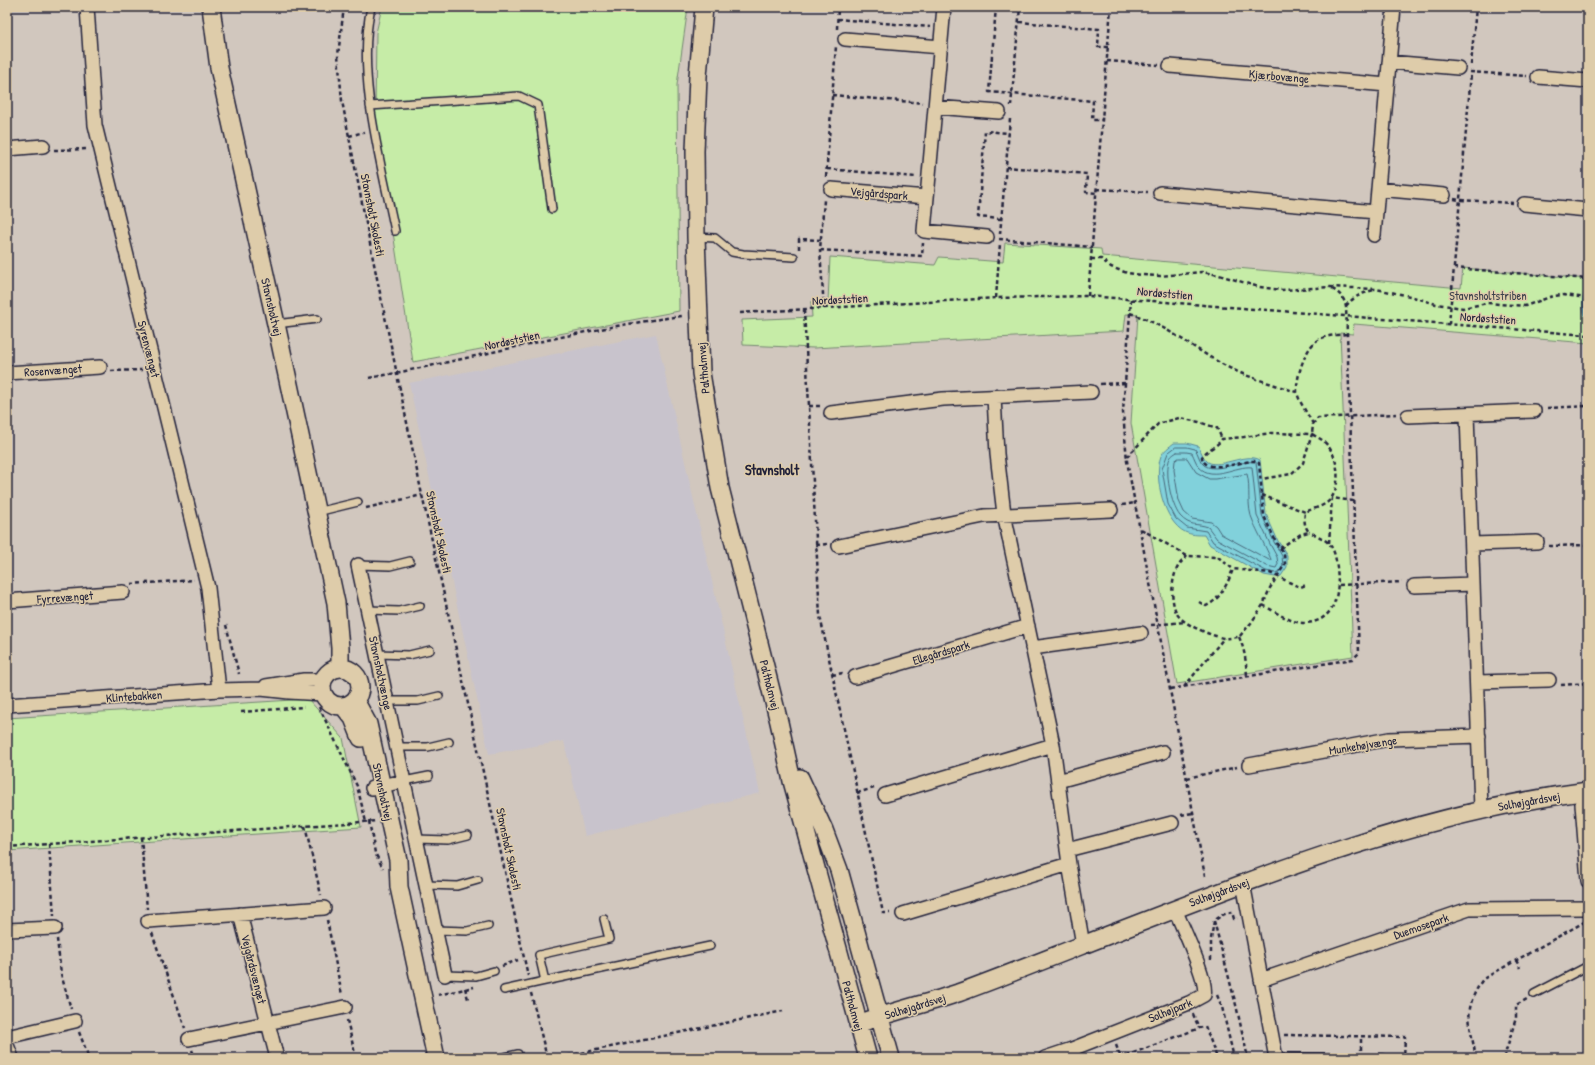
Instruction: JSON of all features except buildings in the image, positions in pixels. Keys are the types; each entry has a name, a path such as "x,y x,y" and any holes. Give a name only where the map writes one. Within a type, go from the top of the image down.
{"street":[{"name":"Syrenvænget","path":"87,7 96,125 154,370 208,588 219,690"},
{"name":"Paltholmvej","path":"704,7 698,76 695,151 696,237 702,373 720,488 779,722 792,781 868,1058"},
{"path":"944,7 924,231 993,238"},
{"path":"1374,235 1394,7"},
{"name":"Stavnsholtvej","path":"212,9 219,68 336,603 343,616 348,631 346,669"},
{"path":"839,39 941,48"},
{"path":"1389,62 1458,68"},
{"name":"Kjærbovænge","path":"1170,66 1387,85"},
{"path":"1538,77 1588,81"},
{"path":"936,106 999,112"},
{"path":"7,149 43,146"},
{"name":"Vejgårdspark","path":"827,188 927,197"},
{"path":"1378,189 1444,195"},
{"path":"1160,193 1376,212"},
{"path":"1524,204 1588,210"},
{"name":"Rosenvænget","path":"7,373 100,367"},
{"path":"831,413 943,399 1091,392"},
{"path":"994,397 997,454 1004,514 1053,745 1069,864 1082,945"},
{"path":"1408,416 1534,411"},
{"path":"1467,414 1481,809"},
{"path":"839,546 984,516 1115,508"},
{"path":"1472,544 1538,542"},
{"name":"Stavnsholtvænge","path":"358,565 445,975"},
{"path":"1414,586 1473,584"},
{"name":"Fyrrevænget","path":"7,601 123,592"},
{"name":"Ellegårdspark","path":"855,677 1028,626"},
{"path":"1032,648 1141,633"},
{"path":"346,669 359,681 359,692 349,703 331,703 321,694 328,672 346,669"},
{"path":"1477,682 1549,680"},
{"name":"Klintebakken","path":"7,705 219,690 261,689 321,694"},
{"name":"Stavnsholtvej","path":"349,703 352,718 360,733 377,787 398,860 400,887 436,1058"},
{"name":"Paltholmvej","path":"779,722 801,782 824,830 839,870 891,1058"},
{"name":"Munkehøjvænge","path":"1249,765 1389,739 1479,736"},
{"path":"886,795 1053,745"},
{"path":"1058,782 1163,752"},
{"path":"377,787 404,781"},
{"name":"Stavnsholtvej","path":"377,787 372,821 400,887"},
{"path":"1584,791 1588,881"},
{"name":"Solhøjgårdsvej","path":"858,1024 956,993 1175,909 1332,852 1418,825 1481,809 1584,791"},
{"path":"1067,850 1172,823"},
{"path":"903,914 1069,864"},
{"path":"1243,884 1276,1058"},
{"path":"148,921 324,908"},
{"name":"Duemosepark","path":"1261,980 1469,909 1588,908"},
{"name":"Solhøjpark","path":"1045,1058 1073,1053 1189,1003 1204,995 1206,990 1202,976 1175,909"},
{"name":"Vejgårdsvænget","path":"240,914 277,1058"},
{"path":"7,930 55,928"},
{"path":"188,1039 345,1007"},
{"path":"7,1037 75,1021"},
{"path":"7,1045 12,1058"}],"lane":[{"path":"372,7 368,24 368,75 370,106 395,230"},
{"path":"370,106 518,96 538,105 552,209"},
{"path":"696,237 715,238 732,252 794,257"},
{"path":"276,324 317,319"},
{"path":"317,512 358,502"},
{"path":"358,565 390,566 410,561"},
{"path":"368,610 399,611 420,606"},
{"path":"378,654 409,655 430,650"},
{"path":"387,701 418,702 439,696"},
{"path":"397,747 428,747 449,742"},
{"path":"404,781 429,776"},
{"path":"416,839 448,840 468,835"},
{"path":"426,885 457,886 478,880"},
{"path":"545,981 539,955 609,939 604,919"},
{"path":"435,930 467,931 488,926"},
{"path":"504,990 710,946"},
{"path":"1534,994 1588,966"},
{"path":"445,975 476,976 494,971"},
{"path":"500,1058 518,1054"},
{"path":"1276,1058 1382,1058"}],"path":[{"name":"Stavnsholt Skolesti","path":"344,7 338,54 342,101 422,495 546,1058"},
{"path":"824,309 820,250 827,188 832,95 839,39 837,19 838,7"},
{"path":"996,7 989,92 1093,101 1092,120 1102,120"},
{"path":"996,298 993,238 1001,219 1020,7"},
{"path":"1088,296 1111,7"},
{"path":"1449,324 1476,7"},
{"path":"837,19 942,28"},
{"path":"1018,22 1099,29 1098,47 1108,47"},
{"path":"1107,61 1170,66"},
{"path":"1471,72 1538,77"},
{"path":"832,95 936,106"},
{"path":"349,136 375,130"},
{"path":"1001,219 978,217 979,201 985,131 1008,133"},
{"path":"43,146 54,150 101,148"},
{"path":"1006,167 1087,174 1086,192 1096,193"},
{"path":"827,169 929,178"},
{"path":"1097,189 1160,193"},
{"path":"1460,200 1524,204"},
{"path":"820,250 922,256 924,231"},
{"path":"993,238 1092,247"},
{"path":"794,257 798,257 799,239 821,240"},
{"path":"1091,259 1101,259 1111,267 1127,273 1142,275 1160,276 1202,272 1258,287 1282,290 1329,287 1376,289 1410,296 1436,304 1463,308 1487,303 1525,306 1553,296 1563,295 1588,298"},
{"path":"1454,268 1588,279"},
{"path":"1170,689 1353,659 1359,653 1349,416 1347,316 1345,300 1339,293 1329,287"},
{"path":"1346,307 1351,300 1359,295 1376,289"},
{"name":"Nordøststien","path":"740,313 996,298 1088,296 1588,335"},
{"path":"1131,299 1123,412 1127,457 1205,876"},
{"path":"804,310 820,616 882,913 903,914"},
{"path":"1130,313 1162,326 1185,342 1238,372 1296,392"},
{"name":"Nordøststien","path":"369,378 640,322 682,316"},
{"path":"1262,479 1291,474 1303,462 1312,434 1313,424 1296,392 1298,372 1309,350 1318,339 1333,335 1347,334"},
{"path":"100,367 114,372 154,370"},
{"path":"1091,392 1098,384 1125,383"},
{"path":"1534,411 1538,408 1588,406"},
{"path":"1313,424 1318,418 1402,414 1408,416"},
{"path":"1127,457 1158,424 1179,418 1199,422 1217,428 1222,439"},
{"path":"1187,556 1179,566 1174,578 1173,592 1177,614 1185,622 1194,627 1224,638 1239,637 1263,605 1270,588 1285,564 1284,554 1264,516 1262,479 1259,463 1256,461 1213,466 1207,465 1203,461 1202,456 1222,439 1244,438 1271,433 1312,434 1323,441 1332,452 1336,462 1336,486 1332,498 1329,543"},
{"path":"1262,495 1305,512 1326,503 1332,498 1353,501"},
{"path":"1115,508 1135,502"},
{"path":"1263,605 1288,619 1303,623 1318,621 1331,610 1339,585 1337,562 1334,550 1329,543 1309,532 1306,528 1304,519 1305,512"},
{"path":"1140,529 1187,556 1218,557 1233,569 1270,573 1295,585 1301,587 1306,585"},
{"path":"1280,548 1301,534 1309,532"},
{"path":"1538,542 1542,547 1588,545"},
{"path":"1199,602 1206,606 1211,604 1228,582 1233,569"},
{"path":"123,592 129,584 205,579"},
{"path":"1339,585 1408,582 1414,586"},
{"path":"1158,624 1185,622"},
{"path":"1239,637 1244,647 1247,676"},
{"path":"1184,687 1224,638"},
{"path":"231,640 239,674"},
{"path":"1549,680 1556,685 1588,683"},
{"path":"7,847 372,821 321,694"},
{"path":"241,712 310,707"},
{"path":"1186,778 1249,765"},
{"path":"305,826 356,1058"},
{"path":"141,837 148,921 195,1058"},
{"path":"49,844 55,928 61,974 75,1021 89,1058"},
{"path":"1202,976 1212,973 1211,939 1214,921 1222,915 1232,912 1234,918 1240,917"},
{"path":"1476,1058 1469,1013 1471,1001 1483,978 1588,920"},
{"path":"1214,921 1248,1058"},
{"path":"494,971 504,965 518,960"},
{"path":"1516,960 1520,968"},
{"path":"465,989 468,999"},
{"path":"1206,990 1218,995 1222,1007 1234,1057 1223,1058"},
{"path":"1506,1058 1505,1054 1516,1018 1516,1005 1534,994"},
{"path":"546,1058 566,1056 783,1011"},
{"path":"1120,1058 1205,1026 1217,1058"},
{"path":"1271,1035 1405,1037 1404,1058"}],"shaded area":[{"path":"656,334 760,793 585,836 564,741 489,754 409,383"}],"green space":[{"path":"382,7 688,7 677,85 679,311 413,362 375,116 376,33"},
{"name":"Stavnsholtstriben","path":"1005,243 1101,249 1102,256 1461,288 1463,268 1588,279 1588,343 1354,324 1353,334 1340,333 1353,656 1177,684 1131,423 1138,315 1126,314 1124,331 814,348 743,345 742,320 812,317 811,302 828,302 830,257 935,265 939,257 1003,262"},
{"path":"308,699 343,738 361,827 7,851 7,718"}],"water":[{"path":"1174,443 1187,443 1198,446 1206,460 1210,463 1216,464 1247,458 1260,460 1266,514 1278,541 1287,555 1287,567 1281,576 1275,577 1264,575 1210,545 1204,535 1185,532 1171,519 1162,498 1158,475 1161,456 1165,450"}],"waterway":[{"path":"1588,290 1585,296 1584,304 1588,319"}],"district":[{"name":"Stavnsholt","path":"772,469"}]}
